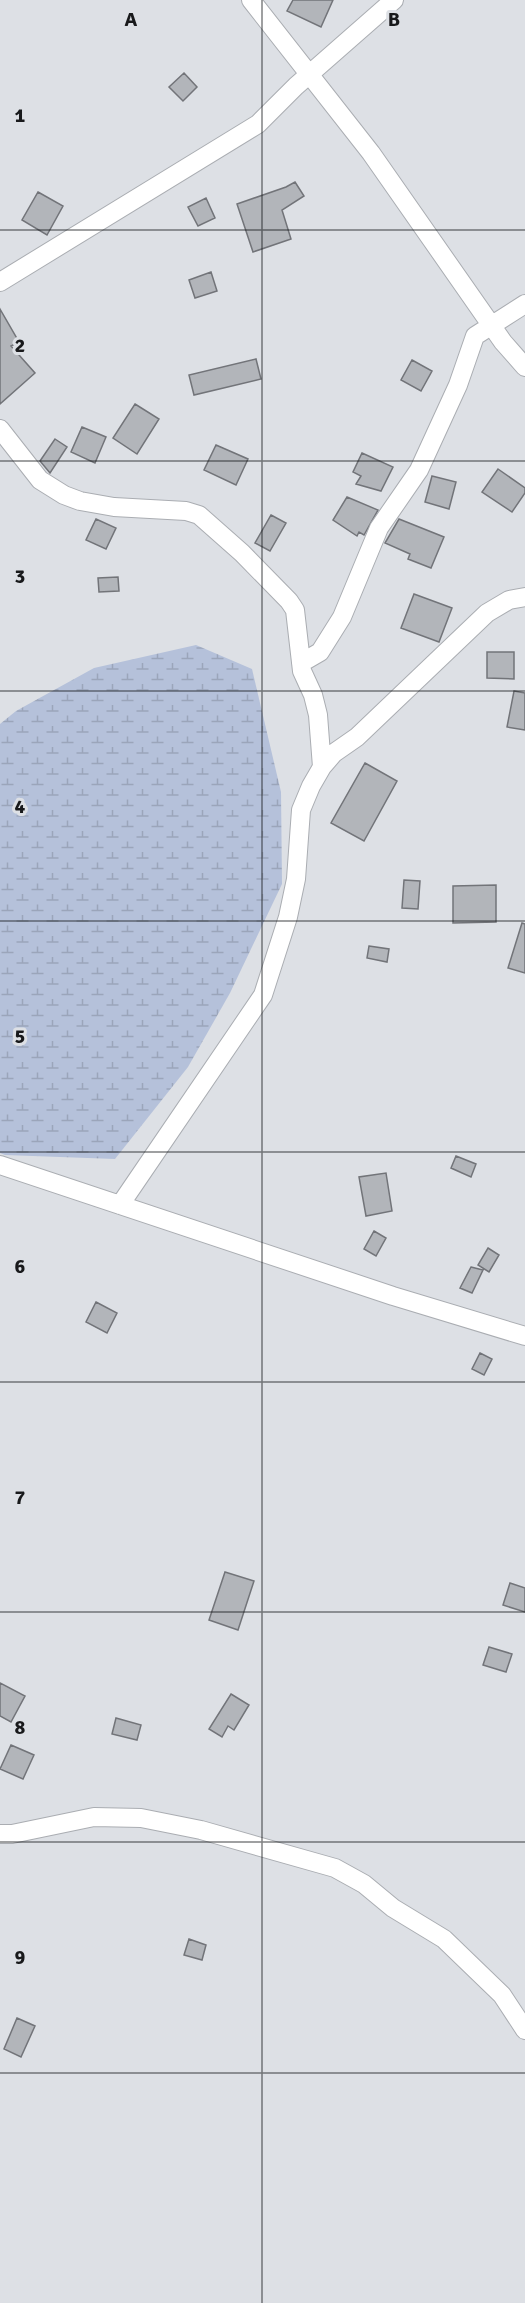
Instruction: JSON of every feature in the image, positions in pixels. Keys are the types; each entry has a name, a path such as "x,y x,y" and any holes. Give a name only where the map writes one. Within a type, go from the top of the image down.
{"street":[{"path":"251,0 371,153 491,324 525,367"},
{"path":"0,282 258,123 394,0"},
{"path":"301,663 320,652 342,617 379,528 419,470 458,386 475,336 525,304"},
{"path":"0,429 39,480 64,495 80,501 114,507 186,511 199,515 242,553 290,601 295,610 301,663 318,715 322,767"},
{"path":"120,1205 262,995 288,917 296,879 301,810 310,786 322,767 334,753 357,737 487,613 509,600 525,597"},
{"path":"0,1165 393,1296 525,1336"},
{"path":"0,1834 12,1834 94,1817 141,1818 201,1830 336,1868 364,1884 393,1908 444,1939 502,1995 525,2030"}],"green space":[{"path":"196,645 252,669 281,792 282,884 230,993 188,1067 115,1159 5,1155 0,1153 0,724 16,711 94,668"}],"building":[{"path":"293,0 333,0 321,27 287,11"},
{"path":"184,73 197,87 183,101 169,87"},
{"path":"295,182 304,196 282,210 291,239 253,252 237,204"},
{"path":"38,192 63,206 47,235 22,220"},
{"path":"206,198 215,218 198,226 188,207"},
{"path":"211,272 217,291 195,298 189,280"},
{"path":"0,309 19,342 11,346 35,373 0,404"},
{"path":"256,359 261,379 194,395 189,375"},
{"path":"412,360 432,371 421,391 401,380"},
{"path":"135,404 159,419 137,454 113,438"},
{"path":"82,427 106,437 95,463 71,452"},
{"path":"55,439 67,447 50,473 40,461"},
{"path":"216,445 248,459 236,485 204,470"},
{"path":"362,453 393,467 381,491 356,484 361,476 353,472"},
{"path":"498,469 525,488 525,493 512,512 482,492"},
{"path":"432,476 456,482 449,509 425,502"},
{"path":"347,497 378,510 364,535 359,532 357,536 333,520"},
{"path":"271,515 286,523 270,551 255,543"},
{"path":"96,519 116,528 106,549 86,540"},
{"path":"399,519 444,537 431,568 408,559 410,554 385,543"},
{"path":"118,577 119,591 99,592 98,578"},
{"path":"414,594 452,608 439,642 401,628"},
{"path":"487,652 514,652 514,679 487,678"},
{"path":"514,691 525,693 525,730 507,727"},
{"path":"365,763 397,781 364,841 331,823"},
{"path":"404,880 420,881 418,909 402,908"},
{"path":"496,885 496,922 453,923 453,886"},
{"path":"522,923 525,924 525,973 508,968"},
{"path":"369,946 389,949 387,962 367,958"},
{"path":"456,1156 476,1164 471,1177 451,1168"},
{"path":"386,1173 392,1211 366,1216 359,1177"},
{"path":"374,1231 386,1238 376,1256 364,1249"},
{"path":"488,1248 499,1255 489,1272 478,1265"},
{"path":"471,1267 483,1270 472,1293 460,1288"},
{"path":"96,1302 117,1313 107,1333 86,1322"},
{"path":"480,1353 492,1359 484,1375 472,1369"},
{"path":"225,1572 254,1581 238,1630 209,1620"},
{"path":"510,1583 525,1588 525,1612 503,1605"},
{"path":"489,1647 512,1654 506,1672 483,1665"},
{"path":"0,1683 25,1696 11,1722 0,1716"},
{"path":"231,1694 249,1705 234,1730 228,1726 222,1737 209,1729"},
{"path":"116,1718 141,1725 137,1740 112,1734"},
{"path":"11,1745 34,1755 23,1779 0,1769"},
{"path":"189,1939 206,1945 202,1960 184,1955"},
{"path":"17,2018 35,2026 21,2057 4,2049"}]}
